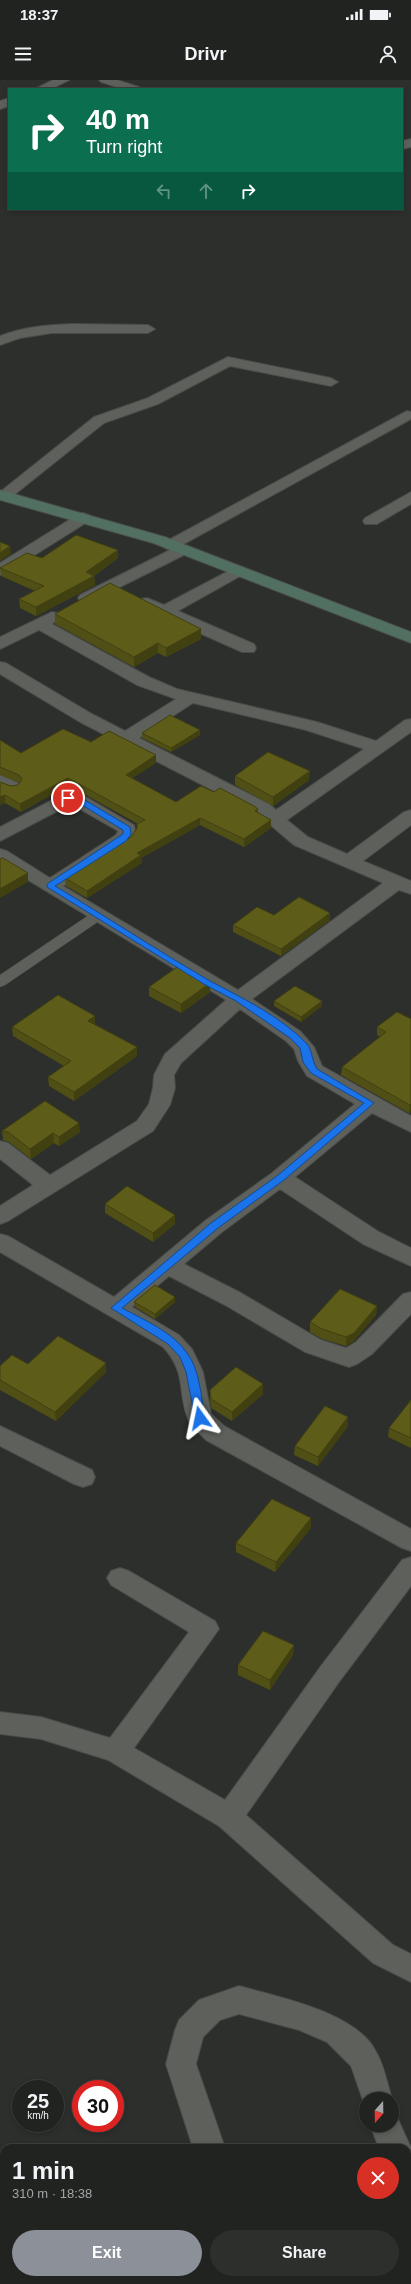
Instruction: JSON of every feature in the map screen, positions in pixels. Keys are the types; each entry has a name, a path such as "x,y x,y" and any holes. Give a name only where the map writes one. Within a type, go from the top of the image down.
{"street":[{"path":"43,88 63,80"},
{"path":"106,80 132,88"},
{"path":"0,341 18,333 39,330 148,329"},
{"path":"2,495 99,420 153,401 228,361 331,382"},
{"path":"0,644 40,624 177,548 292,480 407,415"},
{"path":"2,495 83,518 177,548 411,638"},
{"path":"371,521 411,497"},
{"path":"0,570 83,518"},
{"path":"165,611 238,571"},
{"path":"128,594 248,648"},
{"path":"40,624 143,681 190,698 312,726 378,747"},
{"path":"0,667 86,718 262,808 276,818 286,831 301,841 404,885"},
{"path":"126,738 190,698"},
{"path":"276,818 411,724"},
{"path":"0,835 59,801 68,798 75,798 127,829 127,834 123,839 50,886"},
{"path":"350,861 411,816"},
{"path":"3,860 50,886 207,982 239,999 293,1036 304,1047 308,1062 314,1071 411,1126"},
{"path":"0,1216 146,1126 159,1106 164,1088 164,1075 172,1059 239,999 404,885"},
{"path":"116,1308 214,1226 280,1178 370,1103"},
{"path":"0,1148 49,1186"},
{"path":"280,1178 371,1238 411,1258"},
{"path":"0,1242 116,1308 171,1342 184,1355 191,1372 200,1418 215,1433 411,1541"},
{"path":"167,1265 233,1299 313,1346 349,1358 364,1348 411,1300"},
{"path":"0,1435 83,1477"},
{"path":"229,1817 330,1674 411,1567"},
{"path":"116,1751 206,1629 176,1613 120,1578"},
{"path":"0,1723 41,1728 116,1751 229,1817 383,1954 410,1966"},
{"path":"208,2144 181,2064 190,2030 210,2010 238,2000 302,2017 338,2032 364,2058 374,2092"},
{"path":"388,2132 393,2144"}],"lane":[{"path":"0,982 98,916"}],"building":[{"path":"76,535 118,550 86,572 94,576 36,607 19,599 44,586 0,568 27,553 42,558"},
{"path":"0,542 10,546 0,553"},
{"path":"110,583 201,629 166,648 158,643 134,657 55,614"},
{"path":"170,715 200,730 171,748 142,733"},
{"path":"63,729 91,742 109,731 156,755 126,775 176,802 201,786 214,792 220,788 254,806 258,809 255,811 271,820 244,839 200,818 137,853 141,855 87,891 65,878 131,837 137,828 137,824 145,820 68,778 20,804 5,795 0,797 0,782 11,786 18,785 22,779 19,775 0,767 0,740 21,753"},
{"path":"268,752 310,771 273,797 235,776"},
{"path":"3,858 28,873 0,889 0,859"},
{"path":"299,897 330,913 281,949 233,925 257,907 274,915"},
{"path":"180,965 210,983 181,1004 149,987"},
{"path":"295,986 322,1001 301,1017 274,1001"},
{"path":"58,995 95,1016 88,1021 137,1047 74,1092 48,1077 71,1061 12,1027"},
{"path":"397,1012 411,1019 410,1105 342,1067 386,1032 377,1027"},
{"path":"45,1101 79,1123 59,1137 53,1133 30,1149 8,1132 2,1131"},
{"path":"127,1186 175,1215 153,1233 105,1204"},
{"path":"155,1285 175,1297 155,1314 134,1302"},
{"path":"340,1289 377,1306 354,1333 346,1337 322,1329 310,1322"},
{"path":"58,1336 106,1363 55,1412 0,1380 0,1366 12,1355 28,1364"},
{"path":"236,1367 263,1384 232,1412 211,1399 210,1390"},
{"path":"411,1400 411,1438 389,1428"},
{"path":"325,1406 348,1417 318,1457 295,1446"},
{"path":"272,1499 311,1518 276,1562 236,1543"},
{"path":"263,1631 294,1645 270,1680 238,1665"}],"route":[{"path":"68,798 75,798 127,829 127,834 123,839 50,886 207,982 239,999 293,1036 304,1047 308,1062 314,1071 370,1103 280,1178 214,1226 116,1308 171,1342 184,1355 191,1372 200,1418"}]}
